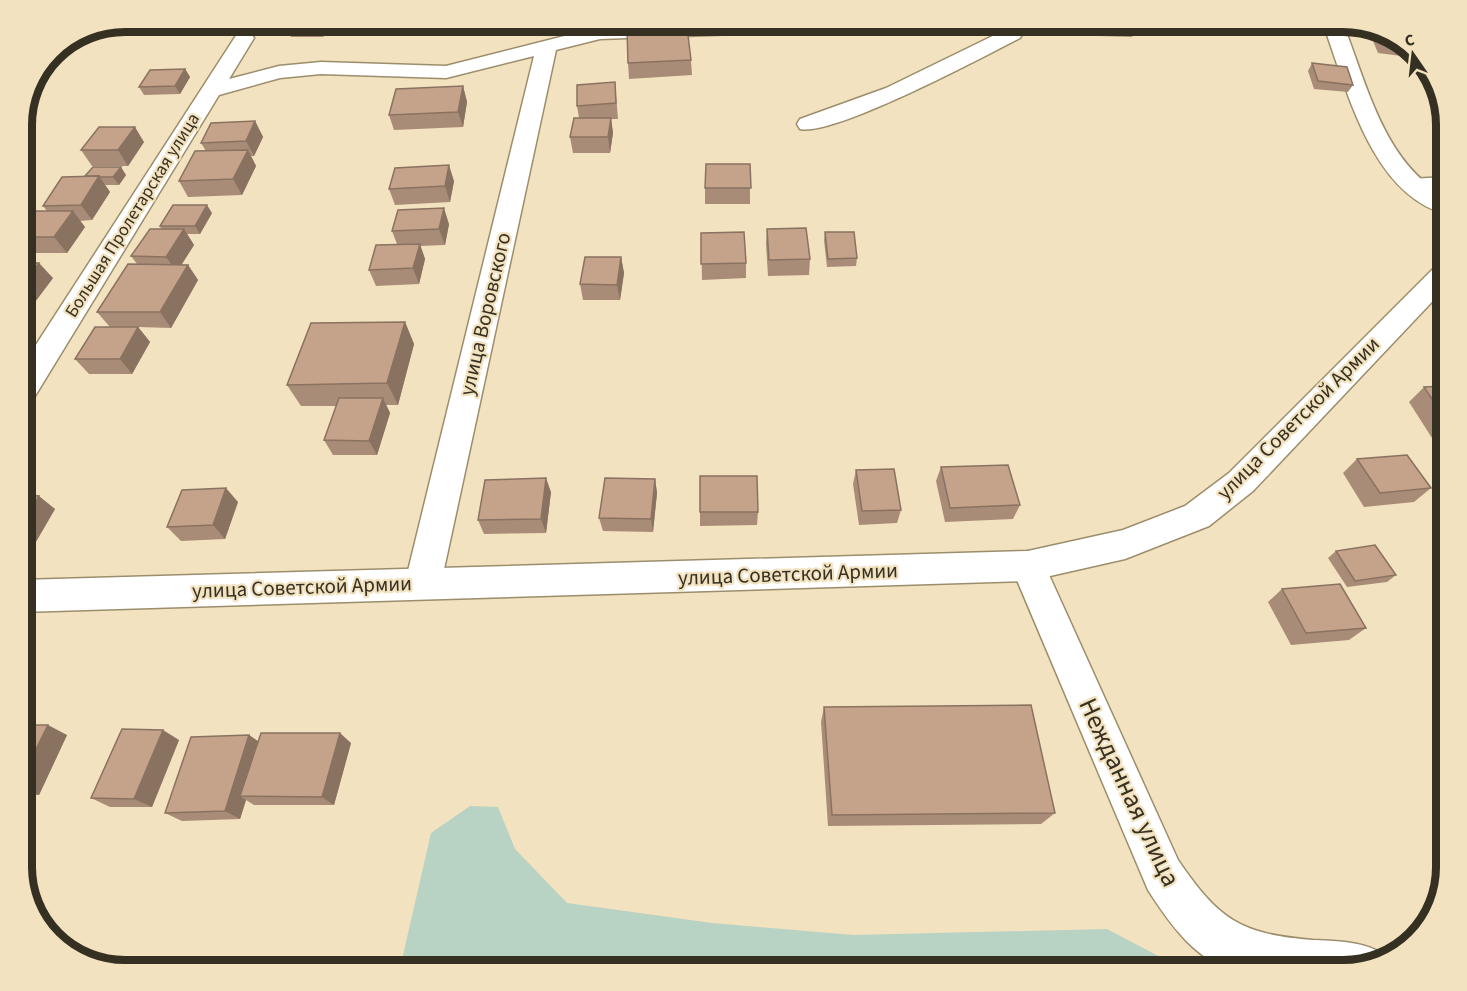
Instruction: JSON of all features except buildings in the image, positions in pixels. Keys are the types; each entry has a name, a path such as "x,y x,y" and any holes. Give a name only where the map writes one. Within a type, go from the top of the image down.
{"street":[{"path":"209,91 279,72 321,68 446,72 547,45 600,33 616,32"},
{"path":"808,124 894,93 1014,32"},
{"path":"1336,32 1379,137 1410,184 1436,200"},
{"name":"Большая Пролетарская улица","path":"32,375 244,38"},
{"name":"улица Воровского","path":"423,583 547,45"},
{"name":"улица Советской Армии","path":"32,596 1028,566 1125,544 1197,516 1240,482 1436,281"},
{"name":"Нежданная улица","path":"1028,566 1163,875 1186,910 1215,937 1258,957 1292,960"}],"lane":[{"path":"1410,184 1436,183"}],"green space":[{"path":"470,806 498,807 515,849 567,903 712,923 853,935 1107,929 1166,960 402,960 431,833"}]}
